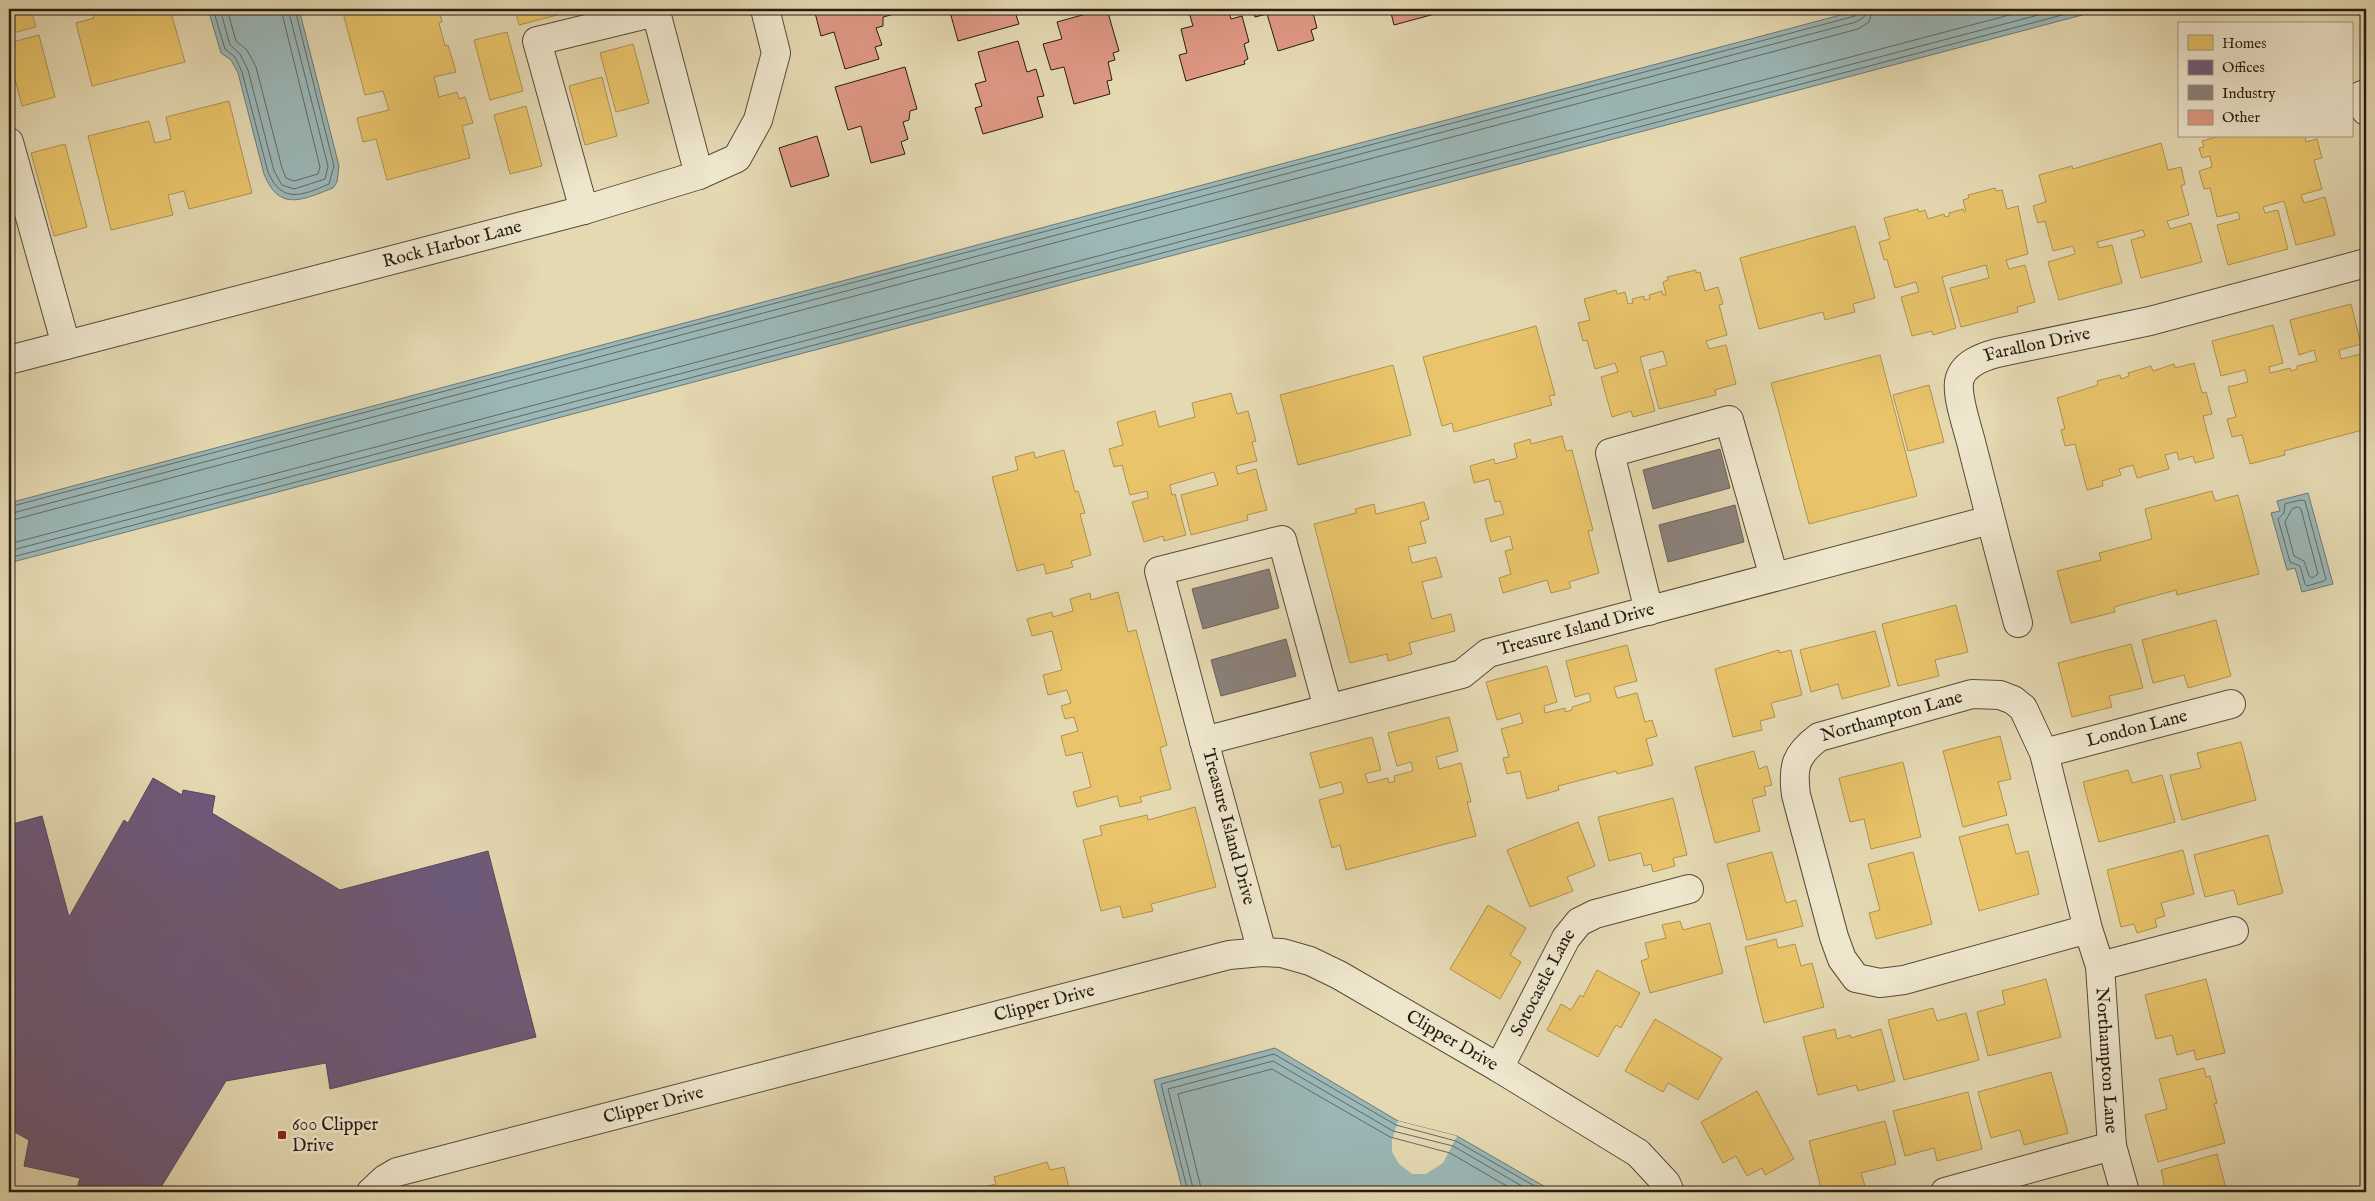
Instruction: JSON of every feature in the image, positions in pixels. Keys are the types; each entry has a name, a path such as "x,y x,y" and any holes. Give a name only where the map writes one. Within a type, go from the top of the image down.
{"street":[{"name":"Rock Harbor Lane","path":"9,360 584,210 699,175 737,158 758,120 776,53 765,9"},
{"path":"584,210 537,41 656,12 699,175"},
{"path":"9,142 66,345"},
{"name":"Farallon Drive","path":"2018,623 1990,520 1960,390 1959,383 1966,368 1990,355 2150,321 2366,263"},
{"path":"1649,610 1610,453 1730,420 1774,577"},
{"name":"Treasure Island Drive","path":"1262,952 1204,741 1462,674 1488,653 1990,520"},
{"path":"1204,741 1159,571 1282,540 1328,708"},
{"name":"Northampton Lane","path":"2088,929 1904,980 1880,983 1856,978 1842,959 1834,937 1794,781 1796,760 1807,746 1819,737 1972,694 2000,695 2023,708 2044,753 2088,929 2100,966 2112,1146 2125,1192"},
{"name":"London Lane","path":"2044,753 2231,704"},
{"name":"Sotocastle Lane","path":"1499,1068 1566,938 1579,922 1594,914 1689,889"},
{"path":"2100,966 2234,931"},
{"name":"Clipper Drive","path":"371,1192 396,1172 1229,955 1262,952 1300,958 1333,972 1499,1068 1638,1153 1666,1184 1670,1192"},
{"path":"1945,1192 2112,1146"}],"water":[{"path":"208,9 299,9 339,166 337,182 333,188 302,199 292,200 277,194 270,186 264,174 238,73 231,60 221,53"},
{"path":"1863,9 2105,9 9,563 9,503"},
{"path":"2308,493 2333,584 2302,592 2295,568 2287,570 2271,513 2280,511 2277,501"},
{"path":"1275,1048 1398,1121 1457,1136 1554,1192 1183,1192 1154,1080"}],"pier":[{"path":"1398,1121 1457,1136 1443,1163 1426,1174 1412,1174 1399,1164 1392,1152 1392,1140"}],"building: Homes":[{"path":"9,9 31,9 36,27 9,34"},
{"path":"92,9 170,9 185,62 92,86 76,23 94,18"},
{"path":"342,9 439,9 442,22 439,23 445,46 448,45 456,72 434,77 439,97 457,92 459,99 465,97 473,123 462,126 470,158 387,180 376,139 363,142 357,118 389,110 383,91 365,95"},
{"path":"515,9 580,9 519,25"},
{"path":"507,32 523,91 490,100 474,40"},
{"path":"39,35 55,97 22,106 9,56 9,43"},
{"path":"633,44 649,103 616,112 600,53"},
{"path":"602,77 617,136 585,145 569,86"},
{"path":"229,101 252,193 189,209 184,191 168,195 173,215 111,230 88,136 149,121 155,143 171,139 166,117"},
{"path":"526,106 542,166 510,174 494,115"},
{"path":"2213,138 2305,138 2306,142 2317,139 2322,158 2314,160 2322,189 2301,195 2304,203 2325,197 2335,235 2296,245 2284,201 2263,207 2265,213 2278,210 2288,249 2228,265 2217,225 2240,219 2238,212 2217,217 2210,188 2204,189 2199,171 2212,167 2210,156 2202,158 2199,148 2204,147 2202,141"},
{"path":"2161,143 2168,170 2181,167 2185,184 2181,186 2189,215 2167,221 2170,229 2191,223 2202,262 2141,278 2131,240 2145,236 2143,230 2097,242 2099,248 2112,245 2122,283 2059,300 2048,262 2075,254 2073,246 2053,251 2045,221 2038,223 2033,206 2046,202 2039,175 2072,166 2073,169"},
{"path":"65,144 87,227 54,236 31,153"},
{"path":"1995,188 1996,191 2002,190 2007,209 2018,206 2028,254 2006,260 2009,269 2025,265 2035,302 2017,307 2018,312 1961,327 1950,288 1989,278 1986,265 1942,277 1956,328 1933,335 1932,331 1912,336 1901,297 1919,292 1916,282 1895,288 1887,259 1884,260 1879,242 1890,239 1884,218 1918,209 1919,212 1925,210 1928,219 1944,214 1945,217 1949,216 1949,213 1963,209 1964,212 1966,211 1963,200 1969,198 1968,195"},
{"path":"1855,226 1875,298 1853,304 1855,312 1825,320 1823,312 1759,329 1740,258"},
{"path":"1696,270 1696,273 1700,272 1705,291 1718,287 1723,304 1719,305 1727,335 1706,341 1709,349 1726,345 1736,384 1715,390 1716,395 1659,409 1649,370 1667,365 1663,351 1640,357 1655,411 1633,417 1631,411 1612,417 1601,377 1618,372 1615,363 1595,369 1587,340 1583,341 1578,323 1590,320 1584,299 1616,290 1617,294 1625,292 1628,304 1633,303 1632,299 1644,296 1644,300 1650,299 1649,295 1662,291 1663,295 1666,295 1663,282 1668,280 1667,277"},
{"path":"2351,304 2361,344 2339,350 2341,359 2361,354 2366,373 2366,429 2284,451 2285,455 2250,464 2242,435 2232,437 2227,419 2236,417 2228,387 2248,382 2245,370 2221,376 2212,341 2273,325 2283,363 2269,367 2270,373 2290,368 2291,371 2297,369 2297,366 2317,361 2314,350 2299,355 2290,320"},
{"path":"1536,326 1555,395 1549,396 1552,405 1454,432 1452,423 1442,426 1423,357"},
{"path":"1880,355 1917,496 1809,524 1771,383"},
{"path":"2194,363 2202,393 2206,392 2212,414 2203,416 2214,458 2195,463 2193,456 2179,460 2177,452 2165,455 2169,469 2137,478 2133,465 2119,469 2121,475 2102,481 2103,486 2087,490 2075,444 2065,446 2061,430 2065,429 2057,398 2098,385 2097,381 2120,375 2121,379 2129,376 2128,373 2151,366 2153,371 2174,364 2175,368"},
{"path":"1393,365 1411,435 1298,465 1280,395"},
{"path":"1929,385 1944,442 1908,451 1893,395"},
{"path":"1231,393 1237,414 1248,411 1256,441 1252,442 1257,461 1236,466 1238,474 1256,469 1267,510 1247,515 1248,520 1191,535 1181,495 1218,485 1214,472 1170,485 1172,495 1175,494 1186,535 1164,541 1163,536 1144,542 1132,502 1148,498 1147,491 1130,495 1122,465 1114,467 1109,449 1123,445 1117,422 1155,411 1159,427 1195,417 1192,403"},
{"path":"1562,436 1566,451 1572,450 1593,530 1588,531 1599,573 1569,582 1571,588 1551,593 1547,580 1503,593 1499,578 1511,574 1505,551 1513,549 1510,536 1491,542 1485,519 1504,514 1500,501 1495,502 1489,479 1474,483 1470,466 1494,459 1495,464 1517,458 1514,444 1530,439 1531,444"},
{"path":"1064,450 1075,492 1078,491 1085,513 1080,514 1091,555 1071,561 1073,567 1046,574 1044,564 1017,571 992,477 1018,470 1015,457 1034,452 1035,458"},
{"path":"2212,491 2215,501 2238,495 2259,574 2177,595 2176,590 2114,607 2115,612 2071,623 2057,571 2101,560 2099,553 2152,539 2145,509"},
{"path":"1424,502 1429,519 1420,522 1426,543 1408,547 1412,563 1436,557 1442,577 1422,582 1432,619 1451,614 1455,631 1409,643 1412,654 1388,661 1387,654 1350,663 1314,524 1356,513 1355,509 1374,504 1376,514"},
{"path":"1118,592 1128,632 1136,630 1167,745 1160,748 1171,789 1140,797 1142,802 1120,807 1117,796 1077,807 1073,792 1091,787 1082,752 1066,756 1061,736 1078,731 1074,717 1065,719 1061,706 1071,703 1067,690 1048,695 1043,675 1062,670 1052,631 1032,636 1027,619 1052,612 1053,617 1073,611 1070,599 1090,593 1091,600"},
{"path":"1956,605 1968,652 1935,660 1939,676 1898,686 1882,624"},
{"path":"2216,620 2231,676 2188,688 2184,675 2153,683 2142,640"},
{"path":"1875,631 1890,686 1842,699 1838,684 1811,692 1800,650"},
{"path":"2131,644 2143,688 2109,696 2112,707 2072,717 2058,663"},
{"path":"1627,645 1637,681 1614,687 1617,698 1637,693 1645,722 1652,720 1657,736 1646,739 1653,765 1617,774 1616,771 1558,786 1559,790 1527,799 1520,771 1507,774 1503,758 1509,757 1501,729 1523,723 1520,713 1497,720 1486,682 1547,666 1557,702 1544,706 1545,713 1565,708 1565,712 1572,710 1572,707 1591,701 1589,693 1575,697 1566,661"},
{"path":"1779,650 1779,653 1791,650 1802,695 1771,703 1775,717 1760,721 1762,730 1733,737 1715,669"},
{"path":"1449,717 1458,751 1436,757 1439,769 1461,763 1471,802 1467,802 1476,836 1346,870 1340,845 1332,848 1319,800 1344,793 1341,782 1320,788 1310,753 1372,737 1381,770 1365,774 1368,783 1388,778 1389,783 1395,781 1394,776 1413,771 1411,762 1397,766 1388,733"},
{"path":"2000,736 2011,779 1998,782 2007,815 1963,827 1943,751"},
{"path":"2241,742 2256,800 2182,820 2170,775 2201,768 2197,753"},
{"path":"1754,751 1759,769 1767,766 1772,785 1764,787 1766,795 1752,799 1760,831 1715,843 1695,767"},
{"path":"1903,762 1921,837 1871,849 1864,819 1850,822 1839,778"},
{"path":"2128,770 2132,783 2162,775 2175,822 2099,842 2083,782"},
{"path":"1673,798 1687,855 1673,858 1675,866 1653,872 1651,864 1644,866 1641,853 1609,861 1598,817"},
{"path":"1195,807 1216,887 1151,904 1153,911 1123,918 1120,906 1101,911 1083,840 1102,835 1100,826 1147,815 1148,820"},
{"path":"1578,822 1595,866 1567,877 1573,891 1530,907 1507,850"},
{"path":"2008,824 2016,854 2028,851 2039,894 1979,911 1959,837"},
{"path":"2268,835 2283,893 2238,905 2234,890 2205,897 2194,855"},
{"path":"2183,850 2194,894 2161,903 2165,916 2155,919 2157,927 2137,933 2134,924 2121,927 2107,870"},
{"path":"1772,852 1786,903 1796,900 1803,926 1747,940 1727,864"},
{"path":"1913,852 1932,924 1876,939 1869,913 1880,910 1868,864"},
{"path":"1488,905 1526,928 1510,955 1521,962 1500,999 1450,969"},
{"path":"1680,921 1683,930 1710,923 1723,973 1650,993 1641,961 1649,958 1645,943 1666,938 1662,925"},
{"path":"1776,939 1778,948 1795,944 1801,966 1812,963 1824,1007 1764,1023 1745,947"},
{"path":"1597,970 1640,993 1621,1028 1616,1025 1598,1057 1547,1030 1561,1004 1571,1010 1580,995 1583,997"},
{"path":"2046,979 2061,1037 1988,1056 1977,1012 2005,1004 2002,991"},
{"path":"2206,979 2225,1053 2196,1060 2194,1050 2177,1055 2172,1035 2156,1039 2145,995"},
{"path":"1933,1008 1937,1021 1966,1013 1979,1060 1904,1080 1888,1020"},
{"path":"1655,1019 1722,1058 1698,1100 1668,1083 1663,1092 1625,1071"},
{"path":"1835,1029 1837,1039 1850,1035 1851,1038 1881,1029 1895,1081 1858,1091 1856,1085 1818,1095 1803,1037"},
{"path":"2204,1068 2206,1077 2210,1076 2217,1103 2214,1104 2225,1143 2158,1162 2145,1115 2167,1109 2159,1079"},
{"path":"2051,1072 2068,1133 2024,1145 2020,1130 1991,1138 1978,1092"},
{"path":"1757,1091 1794,1159 1765,1175 1762,1168 1747,1176 1736,1156 1723,1163 1701,1122"},
{"path":"1968,1092 1982,1149 1937,1161 1934,1148 1905,1156 1893,1111"},
{"path":"1885,1121 1896,1164 1861,1173 1865,1186 1839,1192 1822,1192 1809,1141"},
{"path":"2217,1154 2227,1192 2166,1192 2161,1170"},
{"path":"1047,1162 1050,1170 1064,1167 1070,1192 964,1192 996,1184 994,1177"},
{"path":"1795,1186 1797,1192 1772,1192"}],"building: Offices":[{"path":"153,778 182,795 183,790 215,796 212,813 340,890 488,851 536,1037 330,1089 326,1063 226,1081 158,1192 123,1192 112,1186 111,1192 76,1192 80,1178 24,1166 29,1140 9,1129 9,825 42,816 69,917 124,820 128,823"}],"building: Industry":[{"path":"1720,449 1730,488 1653,509 1643,470"},
{"path":"1735,505 1744,542 1668,562 1659,525"},
{"path":"1269,569 1279,608 1203,629 1192,589"},
{"path":"1286,639 1296,676 1221,696 1211,660"}],"building: Other":[{"path":"814,9 889,9 891,15 883,17 883,26 876,28 882,45 875,47 879,59 845,69 834,32 821,36"},
{"path":"958,9 1014,9 1019,24 958,41 950,12"},
{"path":"1107,9 1119,51 1113,53 1115,60 1108,62 1112,80 1107,81 1110,94 1074,104 1064,67 1051,70 1043,44 1062,39 1057,22"},
{"path":"1188,9 1228,9 1231,19 1242,16 1249,42 1244,44 1248,59 1244,61 1245,64 1186,81 1179,55 1187,53 1181,29 1193,26"},
{"path":"1252,9 1312,9 1317,28 1311,30 1314,40 1278,51 1267,14 1255,17"},
{"path":"1390,9 1453,9 1394,25"},
{"path":"1018,41 1027,72 1036,69 1044,96 1037,97 1043,117 983,134 975,108 982,106 975,84 986,81 978,52"},
{"path":"905,67 917,109 910,111 909,120 903,122 908,139 901,142 905,154 871,163 861,126 848,130 835,87"},
{"path":"817,136 829,176 791,187 779,148"}],"place":[{"name":"600 Clipper Drive","path":"282,1135"}]}
